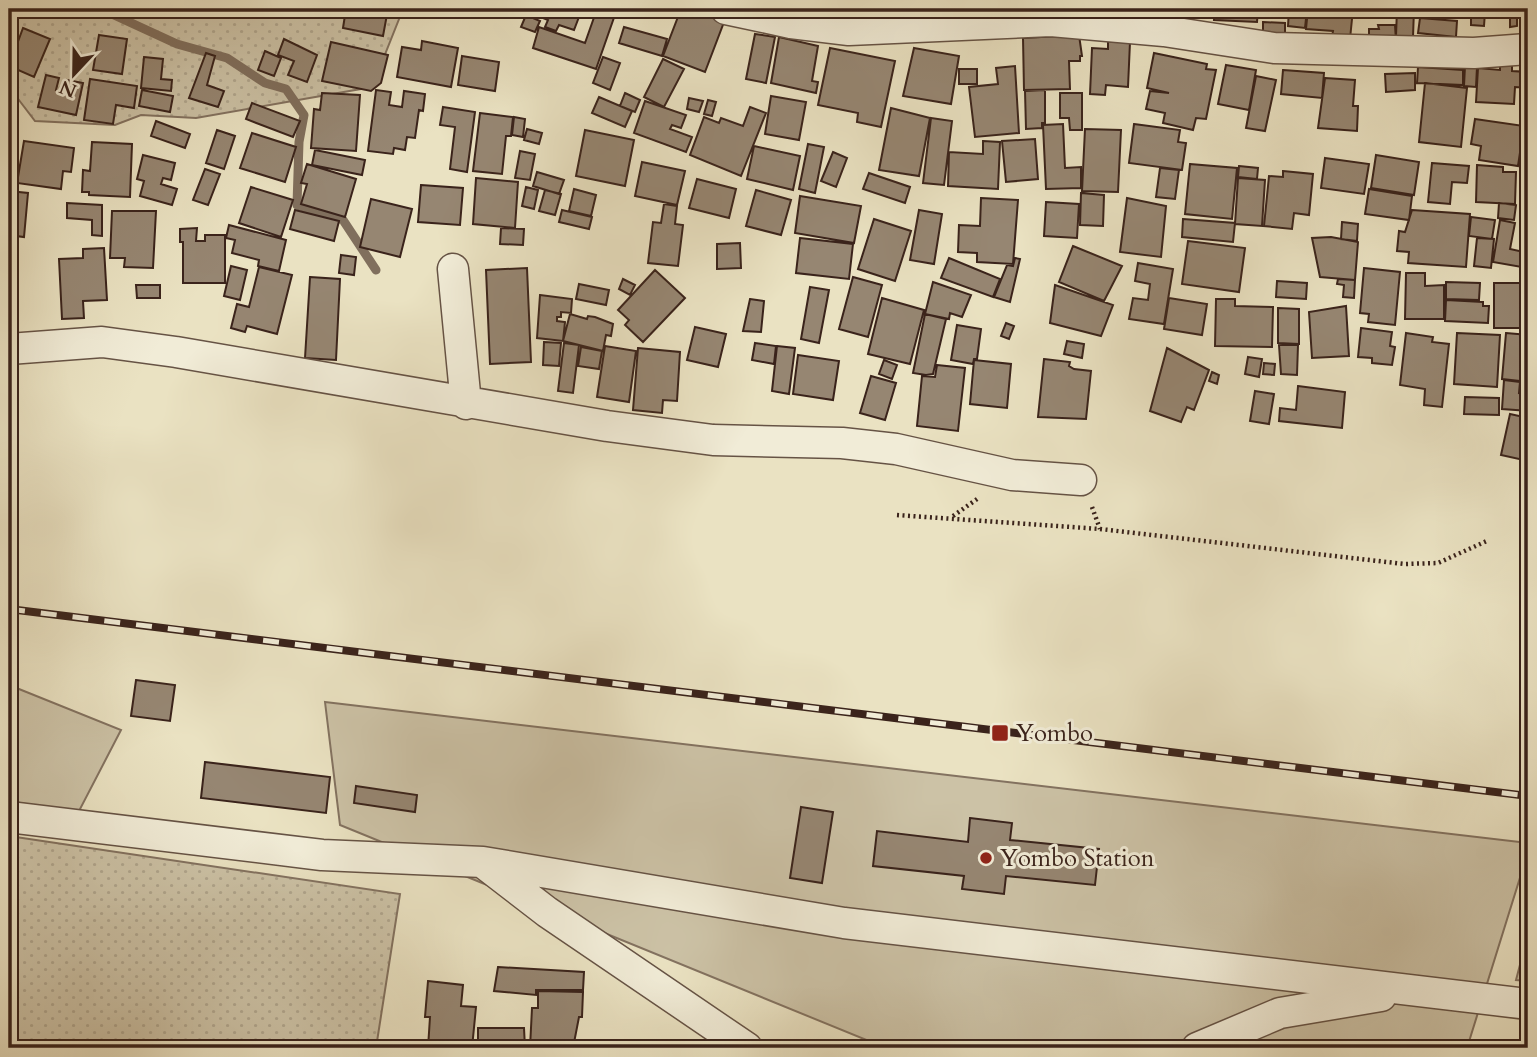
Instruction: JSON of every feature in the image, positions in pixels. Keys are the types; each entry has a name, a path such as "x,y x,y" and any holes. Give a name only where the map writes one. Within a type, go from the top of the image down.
{"street":[{"path":"726,9 791,23 849,30 1051,21 1164,31 1274,48 1474,53 1528,49"},
{"path":"453,269 466,404"},
{"path":"9,349 102,342 176,352 466,404 713,440 829,442 896,449 1013,475 1081,480"},
{"path":"9,817 322,855 482,862 844,923 1528,1004"},
{"path":"482,862 547,912 747,1048"},
{"path":"1197,1048 1280,1013 1415,991"}],"path":[{"path":"897,515 1100,529 1404,564 1438,563 1489,540"}],"shaded area":[{"path":"9,9 403,9 372,87 196,118 141,115 115,125 35,121 9,87"},
{"path":"9,685 121,730 78,813 9,801"},
{"path":"325,702 1528,843 1528,852 1467,1048 886,1048 340,825"},
{"path":"9,836 400,894 376,1048 9,1048"},
{"path":"1528,934 1528,981 1516,980"}],"building":[{"path":"346,9 388,9 383,36 343,28"},
{"path":"535,9 582,9 574,30 559,25 556,31 545,27 548,20 533,14"},
{"path":"597,9 617,9 596,69 533,48 539,27 585,43"},
{"path":"681,9 691,9 724,22 705,72 663,56"},
{"path":"894,9 909,9 904,22 891,18"},
{"path":"911,9 938,9 936,15 924,11 922,16 910,12"},
{"path":"1136,9 1190,9 1188,19"},
{"path":"1215,9 1258,9 1257,22 1214,20"},
{"path":"1289,9 1307,9 1305,28 1288,26"},
{"path":"1308,9 1353,9 1350,39 1332,37 1333,31 1306,29"},
{"path":"1397,9 1414,9 1413,37 1396,36"},
{"path":"1421,9 1450,9 1449,16 1421,13"},
{"path":"1471,11 1485,12 1484,26 1471,25"},
{"path":"1510,12 1517,13 1517,26 1510,27"},
{"path":"526,15 540,21 535,32 521,27"},
{"path":"1528,16 1528,30 1522,30 1521,17"},
{"path":"1420,18 1457,21 1456,37 1418,33"},
{"path":"1263,22 1285,23 1285,39 1263,38"},
{"path":"1378,25 1395,25 1396,41 1369,41 1369,29 1379,29"},
{"path":"624,27 667,39 662,56 619,43"},
{"path":"23,28 50,39 34,77 9,66"},
{"path":"755,34 775,37 766,83 746,79"},
{"path":"99,35 127,39 122,74 93,70"},
{"path":"1079,35 1082,56 1080,61 1069,61 1070,89 1024,90 1023,38"},
{"path":"779,37 818,46 812,81 818,82 816,93 771,83"},
{"path":"284,39 317,55 307,82 288,75 294,61 278,55"},
{"path":"422,41 458,48 451,87 397,77 402,47 421,50"},
{"path":"1108,41 1130,42 1128,87 1106,85 1105,95 1090,94 1092,48 1108,49"},
{"path":"331,42 388,55 381,83 371,91 322,81"},
{"path":"830,48 895,61 881,127 857,122 858,113 818,105"},
{"path":"914,48 959,56 951,104 903,96"},
{"path":"265,51 281,58 274,76 258,70"},
{"path":"206,53 215,56 207,85 224,91 218,107 189,98"},
{"path":"1154,53 1207,64 1206,69 1216,70 1206,119 1196,118 1193,130 1163,123 1165,113 1146,109 1150,91 1169,93 1147,88"},
{"path":"462,56 499,62 495,91 458,85"},
{"path":"144,57 163,59 161,79 172,80 171,91 141,88"},
{"path":"603,57 620,63 610,90 593,83"},
{"path":"663,59 684,69 664,107 644,97"},
{"path":"1500,63 1512,64 1512,71 1528,72 1528,88 1515,87 1514,104 1476,102 1478,68 1500,70"},
{"path":"1226,65 1256,70 1249,110 1218,104"},
{"path":"1015,66 1019,133 975,137 969,87 998,84 996,68"},
{"path":"1465,66 1477,67 1476,87 1464,86"},
{"path":"1418,67 1463,70 1463,85 1417,83"},
{"path":"959,69 977,69 977,84 959,84"},
{"path":"1283,70 1324,73 1322,98 1281,94"},
{"path":"1415,73 1415,90 1386,92 1385,74"},
{"path":"46,75 59,78 56,90 65,92 67,80 83,83 76,115 38,107"},
{"path":"1256,76 1276,80 1265,131 1246,128"},
{"path":"1325,78 1355,80 1353,106 1358,106 1357,131 1318,128"},
{"path":"90,79 137,86 134,108 116,105 113,124 84,120"},
{"path":"1425,83 1467,88 1461,147 1419,142"},
{"path":"142,90 173,96 170,112 139,106"},
{"path":"376,90 391,92 389,105 402,107 404,91 425,94 423,111 419,110 415,138 407,137 405,150 394,148 393,154 368,151"},
{"path":"1045,90 1045,123 1042,123 1042,128 1026,129 1025,91"},
{"path":"322,93 360,95 356,151 311,148 314,109 320,110"},
{"path":"625,93 640,100 635,112 620,106"},
{"path":"1060,93 1082,93 1082,130 1070,130 1069,118 1060,118"},
{"path":"771,96 806,102 799,140 765,134"},
{"path":"599,97 632,111 625,127 592,113"},
{"path":"689,98 703,101 699,112 687,109"},
{"path":"708,100 716,102 712,116 704,114"},
{"path":"645,101 686,115 681,128 672,125 670,129 692,137 686,152 634,133"},
{"path":"252,103 300,121 293,137 246,119"},
{"path":"443,107 475,112 467,172 450,169 455,127 440,125"},
{"path":"750,107 766,113 741,176 690,155 704,117 719,123 721,118 743,126"},
{"path":"891,108 930,118 919,176 879,170"},
{"path":"480,113 513,117 511,136 506,136 502,174 473,171"},
{"path":"514,117 525,119 523,137 512,135"},
{"path":"931,118 952,121 944,185 923,183"},
{"path":"1475,119 1524,126 1518,166 1479,160 1481,146 1471,144"},
{"path":"156,121 190,134 185,148 151,136"},
{"path":"1063,124 1065,168 1081,167 1081,188 1046,189 1043,125"},
{"path":"1134,124 1180,130 1178,142 1186,143 1182,170 1129,163"},
{"path":"527,129 542,133 539,144 524,140"},
{"path":"1085,129 1121,130 1118,192 1082,191"},
{"path":"217,130 235,136 224,169 206,163"},
{"path":"585,130 634,140 625,186 576,176"},
{"path":"252,133 296,147 285,182 240,168"},
{"path":"1035,139 1038,179 1006,182 1002,141"},
{"path":"24,141 74,148 71,172 63,171 61,189 17,183"},
{"path":"983,141 1000,142 998,189 948,186 949,152 983,154"},
{"path":"92,142 132,144 130,197 89,195 89,192 82,192 83,170 90,171"},
{"path":"808,144 824,147 815,193 799,189"},
{"path":"754,146 800,156 793,190 747,179"},
{"path":"315,150 365,160 362,175 312,165"},
{"path":"520,151 535,154 530,180 515,178"},
{"path":"833,152 847,158 836,187 821,181"},
{"path":"143,155 175,163 171,180 163,178 161,184 177,189 172,205 140,196 144,181 137,179"},
{"path":"1376,155 1419,162 1414,195 1371,188"},
{"path":"1325,158 1369,164 1364,194 1321,188"},
{"path":"642,162 685,171 677,205 635,196"},
{"path":"1524,162 1528,163 1528,196 1521,195"},
{"path":"1432,163 1469,166 1467,183 1452,182 1450,204 1428,202"},
{"path":"307,164 356,179 345,217 301,204 307,184 301,183"},
{"path":"1190,164 1237,168 1232,219 1185,214"},
{"path":"1477,165 1503,167 1503,172 1516,172 1515,204 1476,202"},
{"path":"1239,166 1258,168 1257,179 1238,177"},
{"path":"1160,168 1179,170 1175,199 1156,197"},
{"path":"205,169 220,174 208,205 193,200"},
{"path":"1283,171 1313,174 1309,215 1294,213 1292,229 1264,226 1269,176 1283,177"},
{"path":"537,172 564,180 559,194 533,186"},
{"path":"869,173 910,187 905,203 863,189"},
{"path":"476,178 518,182 515,228 473,224"},
{"path":"1238,178 1265,180 1262,226 1235,224"},
{"path":"697,179 736,189 729,218 689,208"},
{"path":"421,185 463,188 460,225 418,222"},
{"path":"251,187 293,200 281,237 239,223"},
{"path":"526,187 538,190 534,209 522,206"},
{"path":"574,189 596,195 591,216 569,211"},
{"path":"1369,189 1412,196 1409,220 1365,214"},
{"path":"545,190 561,194 555,215 539,211"},
{"path":"756,190 791,200 781,235 746,226"},
{"path":"9,191 28,193 24,237 9,235"},
{"path":"1081,193 1104,195 1103,226 1080,225"},
{"path":"800,196 861,206 854,243 795,233"},
{"path":"981,198 1018,200 1013,264 977,262 977,253 958,252 959,225 980,226"},
{"path":"1127,198 1166,206 1161,257 1120,252"},
{"path":"371,199 412,209 400,257 360,247"},
{"path":"1046,202 1079,204 1077,238 1044,236"},
{"path":"67,203 102,205 102,236 92,235 92,220 67,218"},
{"path":"1499,203 1516,205 1514,220 1498,218"},
{"path":"664,204 677,206 675,224 683,225 678,266 648,263 653,222 661,223"},
{"path":"295,210 339,221 334,241 290,229"},
{"path":"562,210 592,217 589,229 559,222"},
{"path":"919,210 942,214 934,264 910,260"},
{"path":"1412,210 1470,214 1466,267 1408,263 1409,252 1397,251 1399,231 1405,232"},
{"path":"112,211 156,211 153,268 124,267 125,258 110,258"},
{"path":"1471,217 1495,220 1492,239 1469,236"},
{"path":"874,219 911,231 895,281 858,269"},
{"path":"1183,219 1235,223 1233,242 1182,237"},
{"path":"1500,220 1515,223 1510,249 1528,253 1528,268 1493,262"},
{"path":"1342,222 1358,224 1357,241 1341,239"},
{"path":"229,225 286,240 279,271 258,266 259,260 232,253 235,240 226,238"},
{"path":"197,228 196,241 205,241 205,235 225,235 225,283 183,283 183,242 180,242 180,229"},
{"path":"501,228 524,229 523,245 500,244"},
{"path":"1331,237 1358,242 1355,280 1320,277 1312,238"},
{"path":"800,238 853,244 849,279 796,273"},
{"path":"1477,238 1494,239 1491,268 1474,266"},
{"path":"1188,241 1245,248 1239,292 1182,284"},
{"path":"740,243 741,268 717,269 717,244"},
{"path":"1073,246 1122,266 1104,301 1059,282"},
{"path":"104,248 107,300 83,301 84,318 62,319 59,259 83,258 83,249"},
{"path":"341,255 356,257 354,275 339,273"},
{"path":"949,258 1000,279 993,297 941,278"},
{"path":"1015,258 1020,259 1010,302 994,297 1007,265 1013,266"},
{"path":"1138,263 1173,269 1164,324 1129,319 1133,298 1148,300 1150,284 1135,281"},
{"path":"231,266 247,270 240,300 224,296"},
{"path":"259,267 292,275 277,334 247,326 245,332 231,328 237,304 249,307"},
{"path":"527,268 531,362 490,364 486,270"},
{"path":"1364,268 1400,272 1395,325 1368,322 1369,314 1360,313"},
{"path":"655,270 685,298 643,342 625,325 629,320 618,310"},
{"path":"1406,273 1425,273 1425,286 1444,285 1444,319 1405,319"},
{"path":"310,277 340,279 336,360 305,358"},
{"path":"853,277 882,285 868,337 839,329"},
{"path":"623,279 635,285 630,295 619,289"},
{"path":"1338,279 1355,280 1354,298 1343,297 1344,285 1337,284"},
{"path":"1277,281 1307,283 1306,299 1276,297"},
{"path":"933,282 971,295 962,317 950,313 949,319 925,314"},
{"path":"1446,282 1480,283 1479,300 1446,299"},
{"path":"1494,283 1528,283 1528,328 1494,328"},
{"path":"579,284 609,290 606,305 576,299"},
{"path":"136,285 160,285 160,298 137,298"},
{"path":"1055,285 1113,305 1101,336 1050,323"},
{"path":"810,287 829,290 819,343 801,339"},
{"path":"540,295 572,299 571,313 561,312 561,317 557,317 557,321 565,322 563,341 537,338"},
{"path":"882,298 924,310 910,364 868,354"},
{"path":"1169,298 1207,304 1202,335 1164,329"},
{"path":"750,299 764,301 761,332 743,331"},
{"path":"1216,299 1235,299 1235,306 1273,307 1272,347 1215,346"},
{"path":"1446,300 1483,302 1483,306 1489,306 1488,323 1445,321"},
{"path":"1346,306 1349,356 1312,358 1309,312"},
{"path":"1278,308 1299,309 1299,344 1278,343"},
{"path":"570,314 587,319 588,316 595,317 613,324 611,336 606,335 603,351 563,341"},
{"path":"925,314 946,319 933,374 926,375 913,373"},
{"path":"1006,323 1014,326 1009,339 1001,336"},
{"path":"957,325 981,329 977,359 974,359 973,364 951,360"},
{"path":"695,327 726,334 718,367 687,360"},
{"path":"1361,328 1392,332 1390,346 1395,347 1392,365 1372,363 1372,358 1358,357"},
{"path":"1406,333 1433,337 1432,342 1449,344 1442,407 1424,405 1425,389 1400,385"},
{"path":"1457,333 1500,335 1497,387 1454,384"},
{"path":"1506,333 1528,335 1528,377 1520,377 1520,381 1502,379"},
{"path":"1067,341 1084,344 1082,358 1064,354"},
{"path":"544,342 561,343 559,366 543,365"},
{"path":"564,343 579,345 573,393 558,391"},
{"path":"755,343 776,346 774,364 752,360"},
{"path":"1279,345 1298,345 1297,375 1281,374"},
{"path":"605,346 636,351 629,402 597,397"},
{"path":"777,346 795,348 789,394 772,391"},
{"path":"581,347 602,351 599,369 578,366"},
{"path":"638,348 680,352 677,401 663,400 662,413 633,410"},
{"path":"1167,348 1209,370 1194,410 1187,407 1181,422 1150,411"},
{"path":"798,355 839,361 833,400 793,394"},
{"path":"1248,357 1262,359 1259,377 1245,374"},
{"path":"1044,359 1070,362 1069,366 1074,369 1091,371 1086,419 1038,417"},
{"path":"884,360 897,365 892,379 879,374"},
{"path":"974,360 1011,364 1007,408 970,404"},
{"path":"1264,363 1275,364 1274,375 1263,374"},
{"path":"937,365 965,368 958,431 917,426 922,376 935,377"},
{"path":"1212,372 1219,375 1217,384 1209,381"},
{"path":"871,376 896,383 885,420 860,413"},
{"path":"1504,380 1520,382 1519,393 1528,394 1528,411 1502,409"},
{"path":"1298,386 1345,392 1342,428 1279,421 1280,408 1296,410"},
{"path":"1255,391 1274,394 1269,424 1250,421"},
{"path":"1465,397 1499,398 1499,415 1464,414"},
{"path":"1510,414 1528,418 1528,461 1501,455"},
{"path":"136,680 175,685 170,721 131,716"},
{"path":"205,762 330,777 326,813 201,798"},
{"path":"356,786 417,795 415,812 354,803"},
{"path":"801,807 833,812 822,883 790,878"},
{"name":"Yombo Station","path":"970,818 1012,823 1010,840 1099,849 1095,885 1006,876 1004,894 962,889 964,876 873,866 877,831 968,842"},
{"path":"498,967 584,972 583,990 536,990 536,995 494,991"},
{"path":"428,981 463,985 461,1006 476,1007 472,1048 428,1048 430,1017 425,1017"},
{"path":"538,991 583,992 582,1017 579,1017 573,1048 530,1048 532,1008 538,1008"},
{"path":"478,1028 524,1028 525,1048 478,1048"}],"waterway":[{"path":"101,9 177,44 227,58 265,83 286,89 304,115 299,142 297,205 343,220 376,270"}],"railway":[{"path":"9,609 1528,796"}],"place":[{"name":"Yombo","path":"1000,733"},
{"name":"Yombo Station","path":"986,858"}]}
